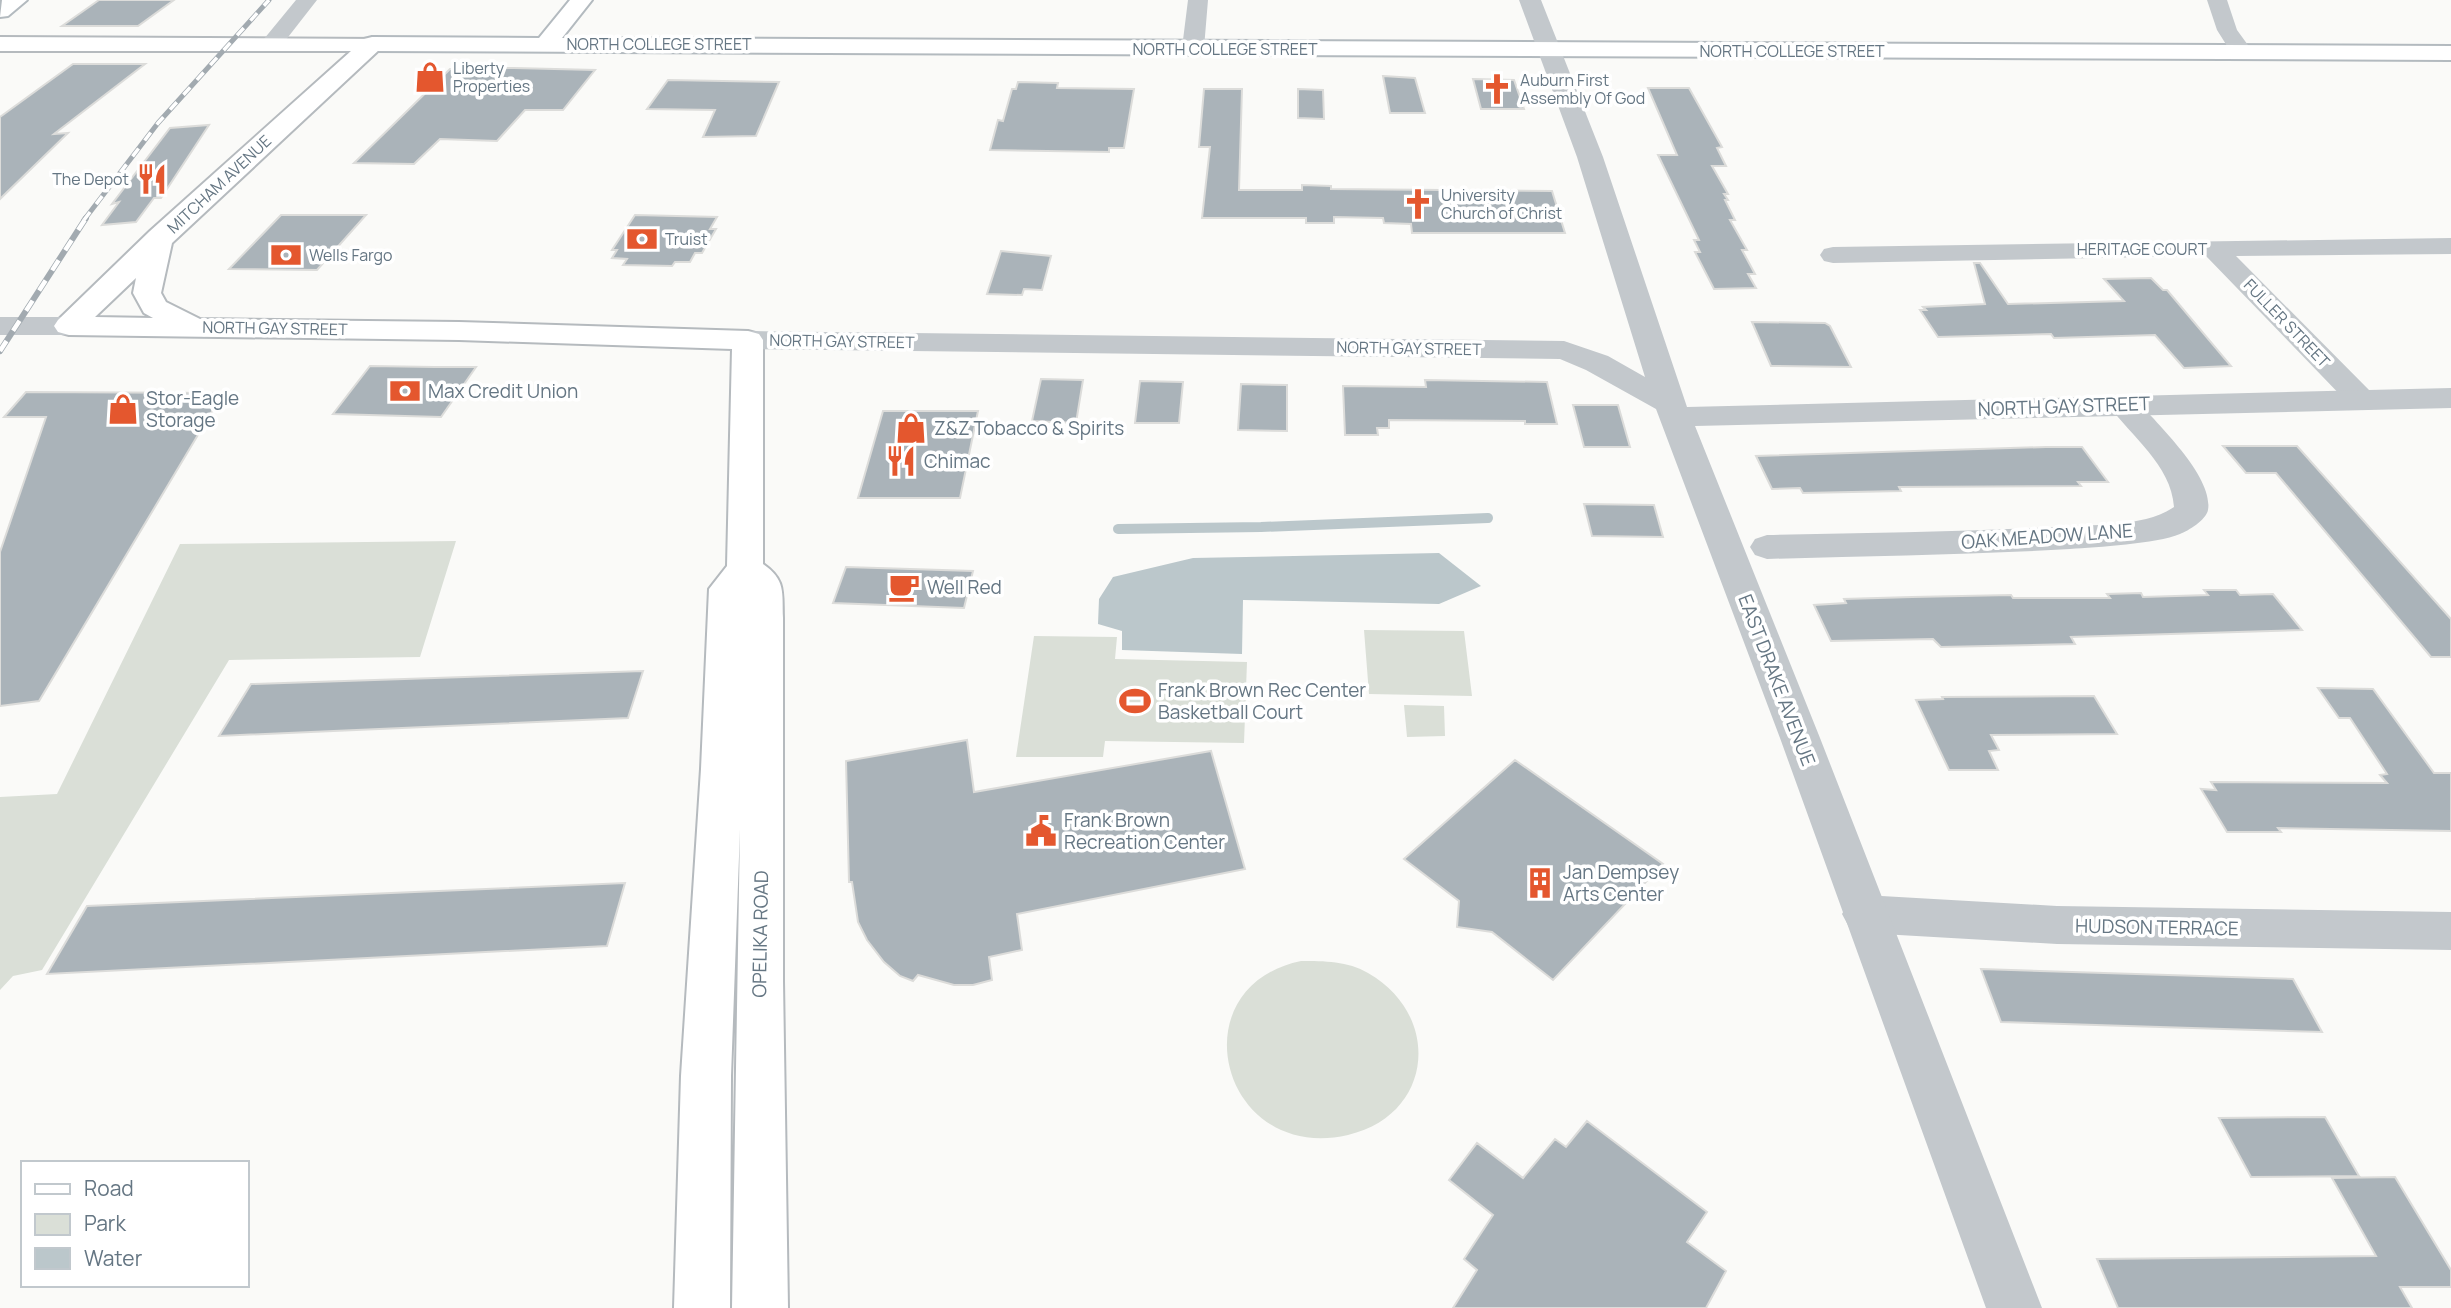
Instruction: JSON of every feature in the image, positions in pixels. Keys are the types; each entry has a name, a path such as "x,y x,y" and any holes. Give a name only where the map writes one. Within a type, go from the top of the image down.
{"main road":[{"path":"0,11 16,0"},
{"path":"547,43 581,0"},
{"name":"NORTH COLLEGE STREET","path":"0,44 547,43 2451,53"},
{"name":"MITCHAM AVENUE","path":"69,326 160,237 372,44"},
{"path":"160,237 147,293 154,307 192,327"},
{"name":"NORTH GAY STREET","path":"69,326 748,340"},
{"path":"702,1308 706,1076 722,769 727,589 745,569 748,340"},
{"name":"OPELIKA ROAD","path":"745,569 762,582 764,618 758,1042 760,1308"}],"street":[{"path":"270,45 307,0"},
{"path":"1193,48 1198,0"},
{"name":"EAST DRAKE AVENUE","path":"1530,0 1590,157 1646,336 1673,410 2014,1308"},
{"path":"2217,0 2227,30 2242,52"},
{"name":"HERITAGE COURT","path":"1833,255 2451,246"},
{"name":"FULLER STREET","path":"2213,248 2360,398"},
{"name":"NORTH GAY STREET","path":"0,326 69,326"},
{"path":"1564,350 1646,336"},
{"name":"NORTH GAY STREET","path":"748,340 1564,350 1609,369 1673,410 2451,398"},
{"name":"OAK MEADOW LANE","path":"1767,547 2105,536 2169,526 2191,511 2189,489 2176,466 2123,404"},
{"name":"HUDSON TERRACE","path":"1864,914 2057,925 2451,931"}],"green space":[{"path":"456,541 420,657 229,660 42,970 13,976 0,990 0,797 57,794 180,544"},
{"path":"1364,630 1464,631 1472,696 1369,694"},
{"name":"Frank Brown Rec Center Basketball Court","path":"1034,636 1117,637 1115,659 1247,662 1244,743 1105,741 1103,757 1016,757"},
{"path":"1404,705 1444,706 1445,736 1407,737"},
{"path":"1301,961 1344,964 1368,973 1392,991 1408,1013 1417,1037 1418,1062 1412,1086 1398,1107 1377,1124 1348,1135 1304,1137 1270,1124 1244,1100 1230,1069 1227,1035 1238,1003 1262,977"}],"water":[{"path":"1439,553 1481,586 1439,604 1243,600 1242,654 1122,650 1122,631 1098,624 1099,599 1113,577 1193,558"}],"building":[{"path":"99,0 174,0 138,26 62,26"},
{"path":"73,64 145,64 54,134 68,133 0,199 0,117"},
{"path":"450,69 595,70 563,110 525,110 497,141 440,139 414,164 354,163"},
{"path":"1383,76 1415,78 1425,113 1390,113"},
{"path":"1473,79 1514,80 1524,109 1481,109"},
{"path":"668,80 779,82 756,136 703,137 715,110 647,109"},
{"path":"1018,82 1058,83 1057,88 1134,89 1124,148 1109,148 1109,152 990,150 998,120 1003,121 1012,89 1016,89"},
{"path":"1648,88 1689,88 1722,147 1717,148 1726,166 1712,166 1728,194 1724,194 1728,200 1725,200 1735,220 1730,220 1747,250 1742,250 1755,274 1748,274 1756,288 1714,289 1695,252 1700,252 1694,240 1699,240 1658,155 1677,155"},
{"name":"University Church of Christ","path":"1204,89 1242,89 1239,190 1302,190 1302,185 1331,186 1331,189 1552,191 1565,233 1412,233 1411,224 1384,223 1383,218 1334,217 1334,223 1306,223 1306,218 1202,218 1210,147 1199,147"},
{"path":"1298,89 1323,90 1324,119 1298,118"},
{"name":"The Depot","path":"209,125 161,198 154,198 136,222 102,225 119,202 112,204 170,128"},
{"name":"Wells Fargo","path":"281,215 366,215 317,270 229,269"},
{"name":"Truist","path":"635,215 717,217 710,229 716,229 702,253 695,253 690,262 675,262 672,266 623,265 627,259 612,258 617,250 612,250"},
{"path":"1001,251 1051,256 1042,290 1024,289 1022,295 987,294"},
{"path":"1974,263 1980,263 2008,304 2124,301 2104,279 2151,278 2163,290 2167,290 2231,366 2184,368 2155,335 1938,337 1920,310 1926,310 1923,307 1985,304"},
{"path":"1752,322 1825,323 1830,326 1851,367 1771,366"},
{"name":"Max Credit Union","path":"370,366 476,367 441,417 333,414"},
{"path":"1041,379 1083,380 1076,423 1032,421"},
{"path":"1425,380 1547,382 1557,424 1525,424 1525,421 1389,420 1389,428 1377,428 1378,435 1345,435 1343,386 1426,387"},
{"path":"1140,381 1183,382 1179,423 1135,423"},
{"path":"1241,384 1287,385 1287,431 1238,430"},
{"path":"26,392 223,393 39,701 0,706 0,552 46,417 4,417"},
{"path":"1573,405 1618,405 1630,447 1584,447"},
{"path":"883,411 978,411 960,498 858,498"},
{"path":"2223,446 2297,446 2451,619 2451,657 2431,657 2276,473 2246,473"},
{"path":"2082,447 2108,482 2078,482 2081,486 1899,487 1901,491 1803,493 1800,488 1772,489 1756,456"},
{"path":"1584,504 1654,505 1663,537 1592,536"},
{"name":"Well Red","path":"846,567 973,571 964,608 833,603"},
{"path":"2204,590 2236,590 2240,595 2273,594 2302,630 2071,637 2075,644 1941,647 1933,639 1831,641 1814,605 1846,603 1844,599 1912,597 2011,595 2013,598 2110,598 2107,594 2141,593 2143,597 2208,595"},
{"path":"643,671 628,718 219,736 251,684"},
{"path":"2318,688 2373,689 2434,773 2451,773 2451,831 2278,828 2281,832 2227,832 2201,789 2216,790 2211,782 2387,783 2380,775 2387,774 2350,718 2339,718"},
{"path":"2094,696 2117,734 1991,735 1999,750 1989,751 1998,770 1949,770 1916,700 1943,699 1942,697"},
{"name":"Frank Brown Recreation Center","path":"967,740 974,792 1211,751 1245,869 1017,914 1022,950 989,957 992,980 973,985 954,985 918,975 913,981 900,976 884,962 867,940 858,922 852,882 849,882 846,761"},
{"name":"Jan Dempsey Arts Center","path":"1515,760 1663,864 1553,980 1492,932 1457,927 1459,901 1404,859"},
{"path":"625,883 607,946 47,974 87,906"},
{"path":"1981,969 2293,979 2322,1032 2001,1022"},
{"path":"2325,1117 2359,1176 2251,1177 2219,1118"},
{"path":"1587,1121 1707,1212 1687,1242 1726,1271 1706,1308 1453,1308 1477,1270 1464,1259 1493,1215 1449,1180 1477,1143 1523,1178 1555,1139 1566,1147"},
{"path":"2395,1177 2451,1270 2451,1287 2400,1287 2412,1308 2118,1308 2097,1259 2376,1256 2332,1178"}],"waterway":[{"path":"1118,529 1261,527 1488,518"}],"railway":[{"path":"84,220 158,123 269,0"},
{"path":"0,351 86,218"}],"place":[{"name":"Liberty Properties","path":"430,77"},
{"name":"Auburn First Assembly Of God","path":"1497,89"},
{"name":"The Depot","path":"152,179"},
{"name":"University Church of Christ","path":"1418,204"},
{"name":"Truist","path":"642,239"},
{"name":"Wells Fargo","path":"286,255"},
{"name":"Max Credit Union","path":"405,391"},
{"name":"Stor-Eagle Storage","path":"123,409"},
{"name":"Z&Z Tobacco & Spirits","path":"911,428"},
{"name":"Chimac","path":"901,461"},
{"name":"Well Red","path":"904,587"},
{"name":"Frank Brown Rec Center Basketball Court","path":"1135,701"},
{"name":"Frank Brown Recreation Center","path":"1041,831"},
{"name":"Jan Dempsey Arts Center","path":"1540,883"}]}
